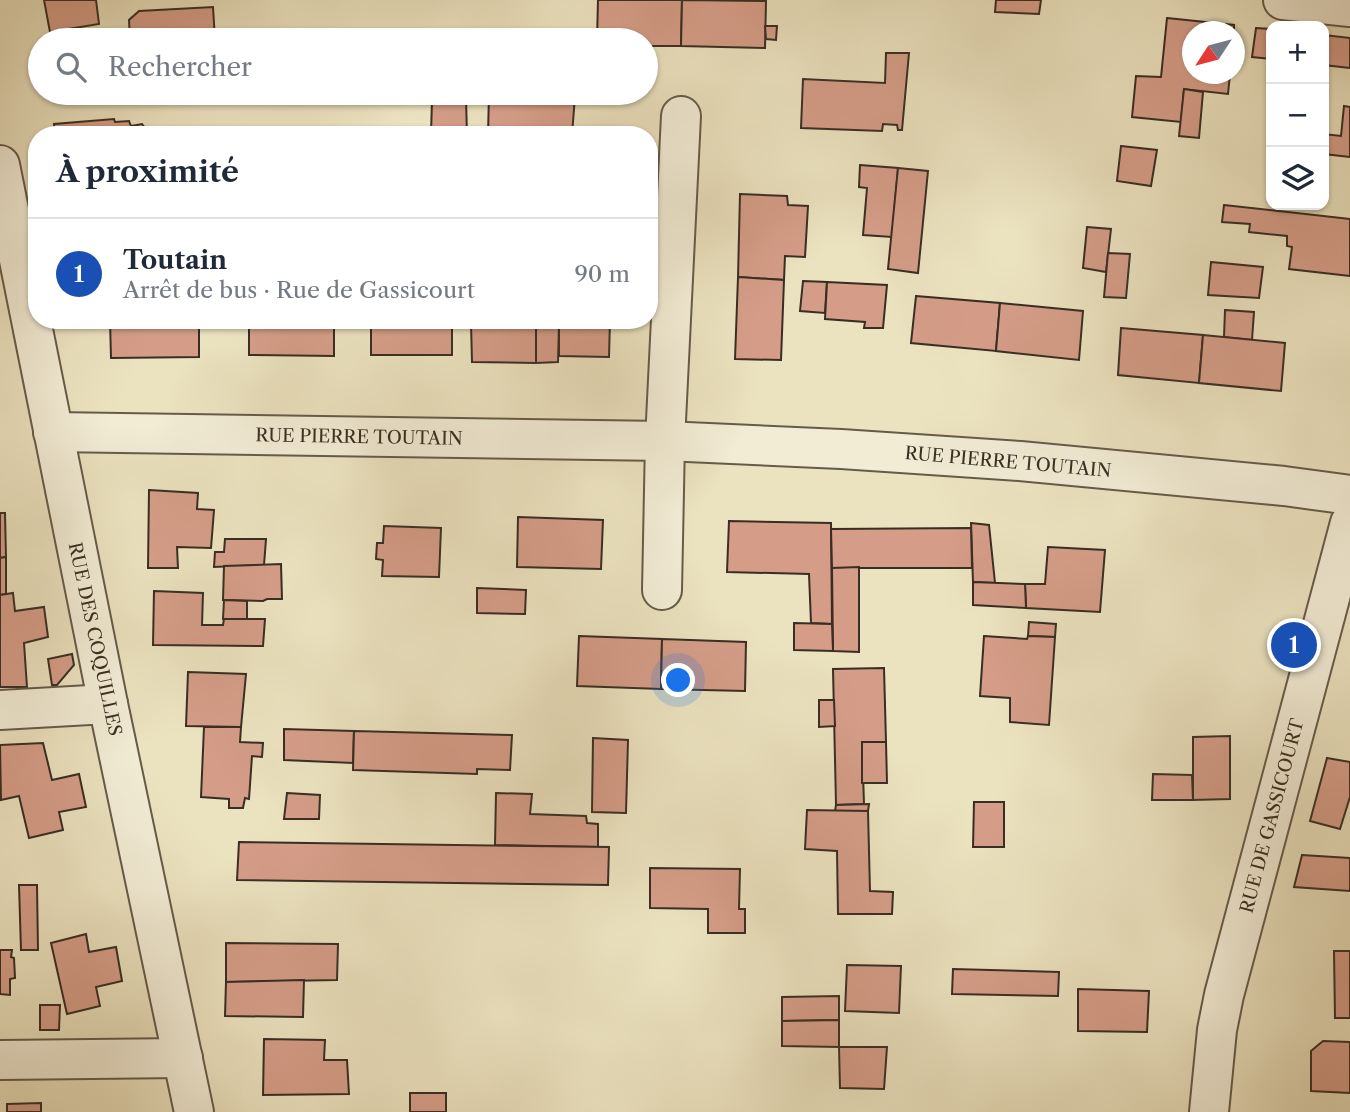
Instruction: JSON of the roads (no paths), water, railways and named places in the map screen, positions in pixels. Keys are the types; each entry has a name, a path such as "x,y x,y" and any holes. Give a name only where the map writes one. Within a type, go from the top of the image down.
{"street":[{"path":"1283,0 1350,6"},
{"path":"662,590 665,441 681,116"},
{"name":"RUE DES COQUILLES","path":"0,165 28,306"},
{"name":"RUE DES COQUILLES","path":"33,329 194,1112"},
{"name":"RUE PIERRE TOUTAIN","path":"53,432 665,441 841,449 1020,461 1284,486 1350,495"},
{"name":"RUE DE GASSICOURT","path":"1209,1112 1217,1030 1224,995 1350,523"},
{"path":"0,710 108,704"},
{"path":"0,1060 183,1058"}],"place":[{"name":"Toutain","path":"1294,645"}]}
